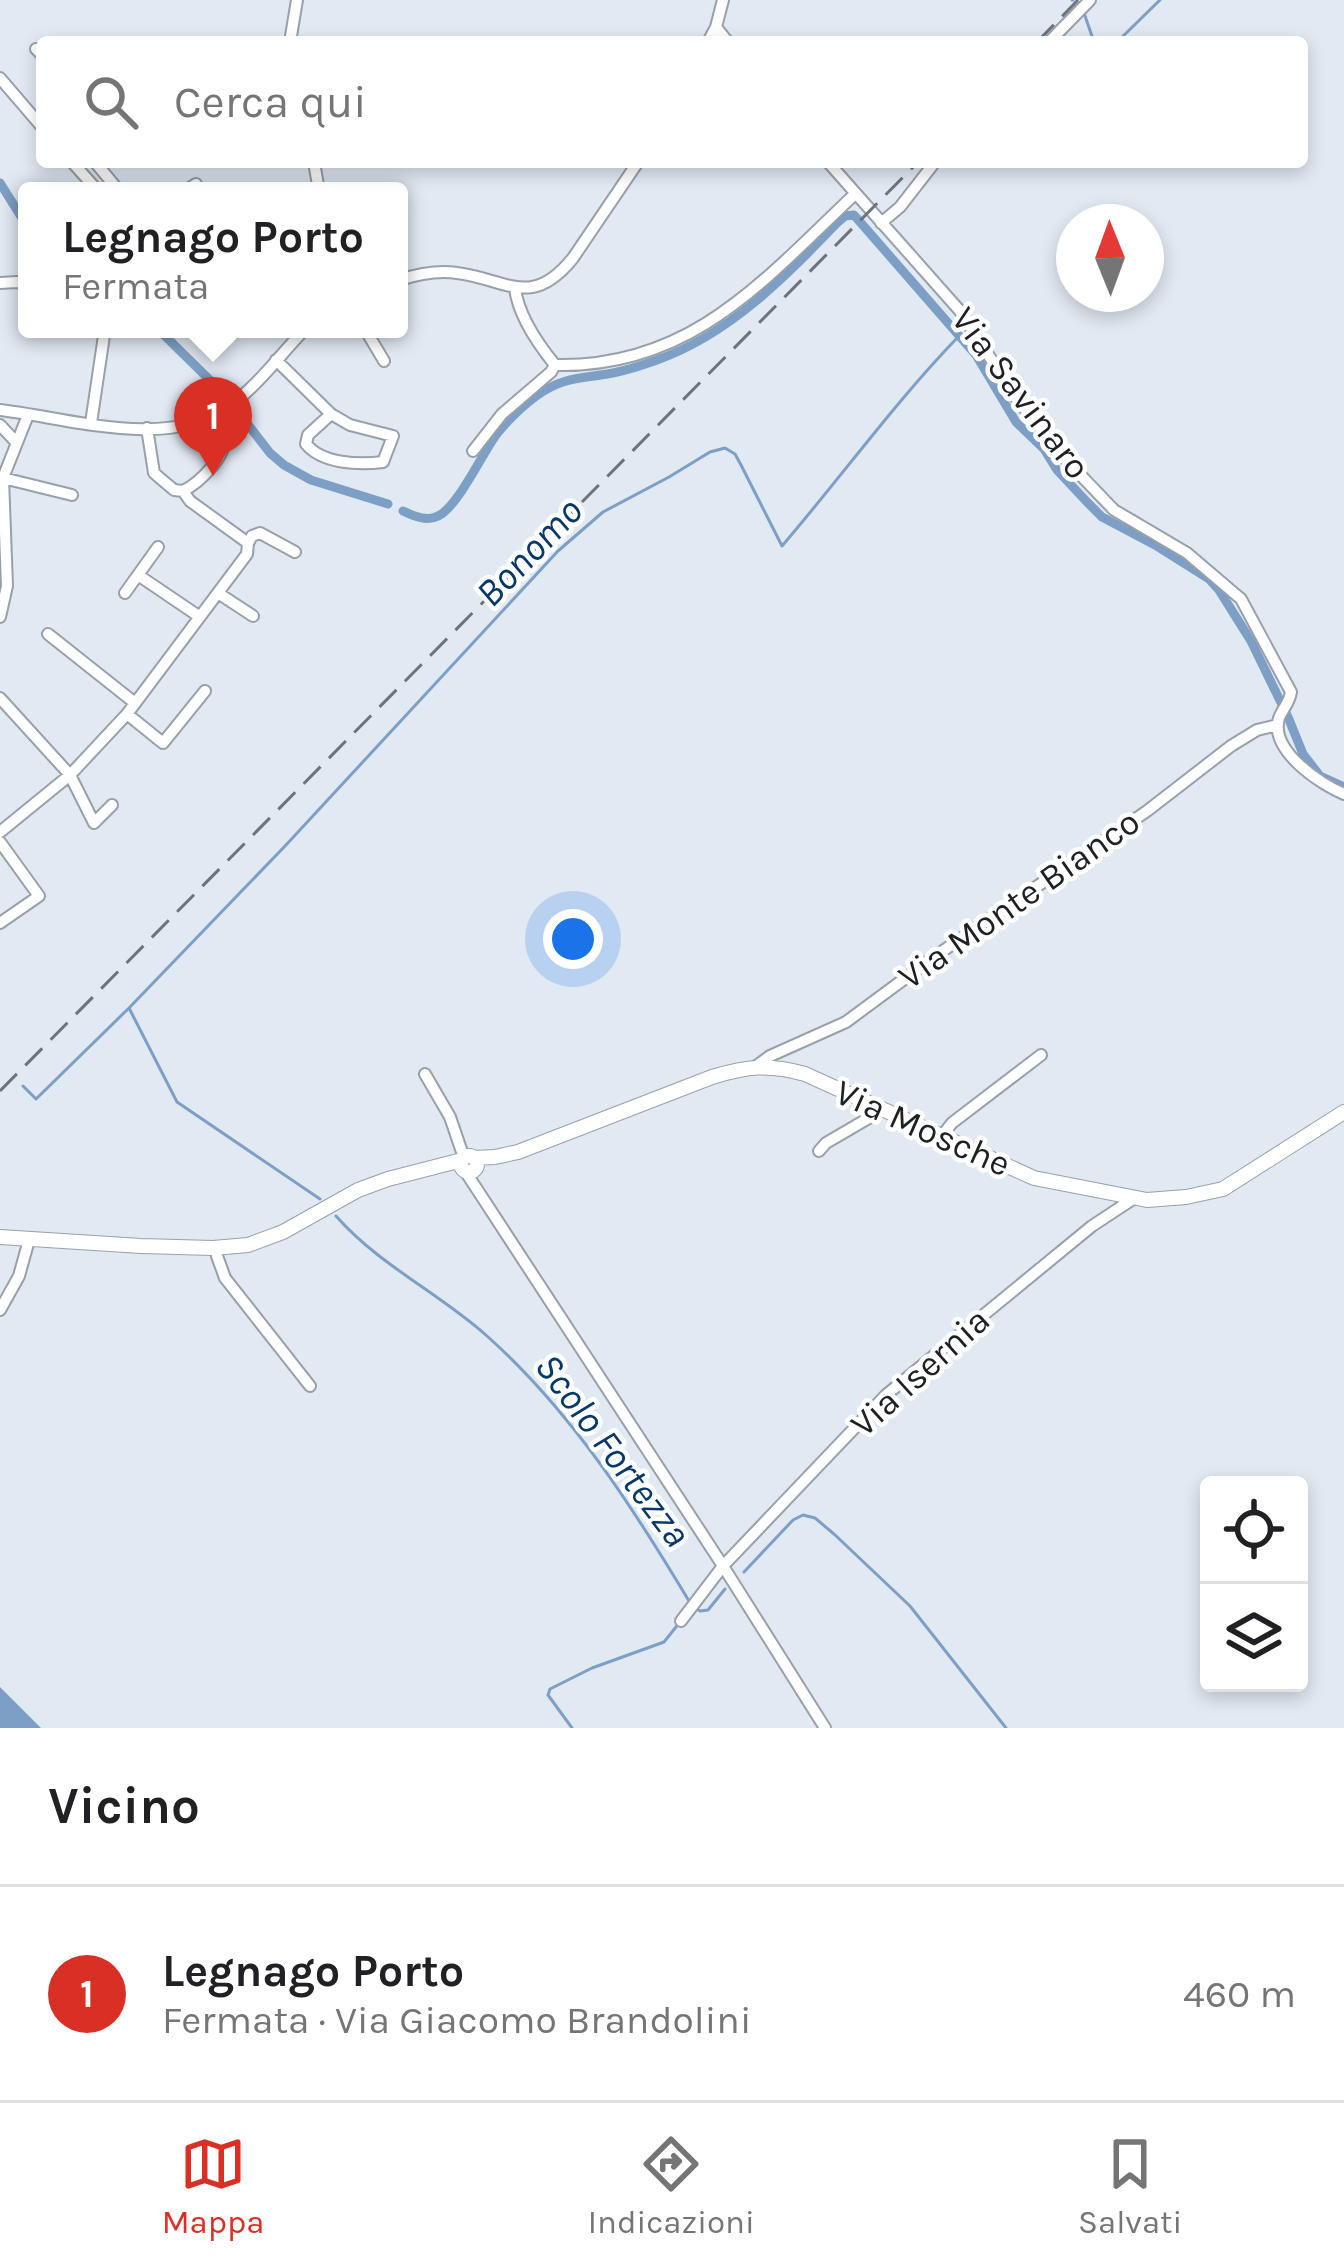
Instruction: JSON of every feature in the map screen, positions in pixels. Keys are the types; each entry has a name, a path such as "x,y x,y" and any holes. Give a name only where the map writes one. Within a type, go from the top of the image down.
{"main road":[{"name":"Via Mosche","path":"0,1237 213,1249 248,1245 388,1179 467,1164 556,1139 712,1077 754,1067 806,1074 1034,1178 1133,1198 1173,1199 1223,1189 1344,1112"}],"street":[{"path":"291,36 297,0"},
{"path":"711,36 723,0"},
{"path":"1055,36 1090,0"},
{"path":"716,26 724,36"},
{"path":"0,78 36,120"},
{"path":"408,278 458,273 514,288 529,287 560,272 634,168"},
{"name":"Via Savinaro","path":"833,168 960,310 1016,398 1114,510 1198,561 1240,599 1288,687 1291,698 1282,715 1281,737 1312,778 1344,794"},
{"path":"881,224 930,168"},
{"path":"473,451 502,414 556,365 630,358 708,324 854,194"},
{"path":"514,288 542,348 556,365"},
{"path":"91,423 104,338"},
{"path":"0,410 91,423 183,427 219,413 239,398 297,338"},
{"path":"370,338 383,361"},
{"path":"276,360 331,414 350,425 393,436 383,462 359,463 311,452 308,435 331,414"},
{"path":"148,428 154,473 174,490 183,491 197,483 223,448 219,413"},
{"path":"0,617 8,586 3,478 28,415"},
{"path":"0,425 16,442"},
{"path":"3,478 72,495"},
{"path":"183,491 248,543"},
{"path":"0,832 70,775 131,709 247,554 252,536 260,533 295,552"},
{"path":"125,593 158,547"},
{"path":"138,575 200,617"},
{"path":"218,593 253,616"},
{"path":"48,634 163,743 205,691"},
{"path":"0,698 70,775 94,823 112,805"},
{"name":"Via Monte Bianco","path":"754,1067 846,1022 1147,811 1231,746 1282,715"},
{"path":"0,842 39,896 0,922"},
{"path":"941,1137 952,1123 1041,1055"},
{"path":"425,1074 450,1117 467,1164 825,1728"},
{"path":"819,1151 878,1108"},
{"name":"Via Isernia","path":"681,1621 723,1566 886,1395 1092,1226 1133,1198"},
{"path":"0,1310 19,1276 29,1240"},
{"path":"217,1256 225,1278 310,1386"}],"water":[{"path":"0,1687 41,1728 0,1728"}],"waterway":[{"path":"1123,36 1160,0"},
{"path":"1084,13 1092,36"},
{"path":"0,183 18,212"},
{"path":"403,511 425,518 438,516 461,492 496,435 536,396 564,382 652,362 709,335 777,283 845,216 854,215 976,355 1016,422 1087,502 1102,517 1155,545 1219,590 1251,641 1303,754 1320,776 1344,787"},
{"name":"Bonomo","path":"129,1008 558,551 603,512 725,448 735,454 782,546 959,336"},
{"path":"167,338 225,395 284,465 311,480 388,504"},
{"name":"Scolo Fortezza","path":"23,1086 36,1099 129,1008 177,1102 320,1199"},
{"name":"Scolo Fortezza","path":"336,1216 518,1365 574,1429 624,1498 692,1606 708,1610 725,1589"},
{"name":"Scolo Fortezza","path":"744,1572 793,1520 803,1515 815,1518 910,1606 1006,1728"},
{"path":"572,1728 548,1695 550,1689 664,1642 680,1622"}],"railway":[{"path":"1043,36 1078,0"},
{"path":"0,1091 912,168"}],"place":[{"name":"Legnago Porto","path":"213,476"}]}
